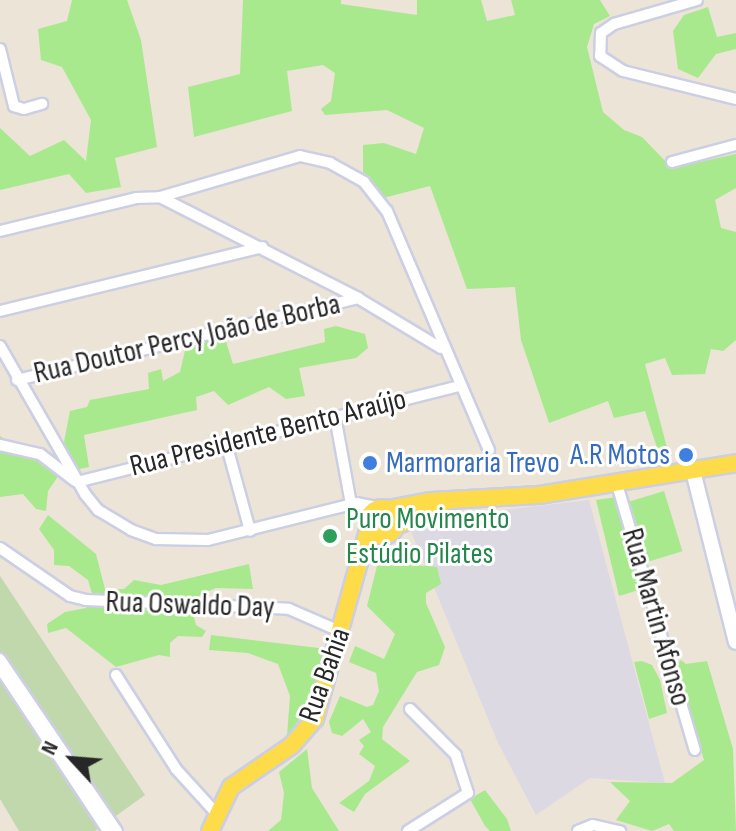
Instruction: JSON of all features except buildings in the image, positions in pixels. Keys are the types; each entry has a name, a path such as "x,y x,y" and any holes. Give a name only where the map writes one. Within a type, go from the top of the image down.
{"main road":[{"path":"453,502 390,531 369,525 384,509 407,503 453,502 617,484 736,463"},
{"path":"384,509 390,531"},
{"name":"Rua Bahia","path":"210,831 215,812 231,787 311,727 359,574 369,525"},
{"name":"Rua Bahia","path":"359,574 390,531"}],"street":[{"path":"697,0 614,24 601,33 600,56 623,71 736,99"},
{"path":"0,49 14,106 24,109 42,104"},
{"path":"672,162 736,145"},
{"path":"0,231 136,198 160,197 300,156 348,171 387,211 441,348 489,450"},
{"path":"160,197 358,298 441,348"},
{"path":"0,311 262,247"},
{"name":"Rua Doutor Percy João de Borba","path":"17,380 358,298"},
{"path":"0,346 77,482 105,515 156,539 208,540 351,504 384,509"},
{"name":"Rua Presidente Bento Araújo","path":"77,482 459,386"},
{"path":"335,416 351,504 369,525"},
{"path":"226,443 250,531"},
{"path":"0,445 40,454 77,482"},
{"path":"693,471 736,642"},
{"name":"Rua Martin Afonso","path":"617,484 653,621 695,750"},
{"name":"Rua Oswaldo Day","path":"0,548 70,596 86,600 289,609 342,632"},
{"path":"2,664 108,831"},
{"path":"2,664 117,831"},
{"path":"116,675 176,769 215,812"},
{"path":"408,831 468,793 456,755 410,709"},
{"path":"578,831 593,825 620,831"}],"shaded area":[{"path":"589,500 665,783 590,778 536,815 498,743 410,529 460,515"}],"green space":[{"path":"72,0 127,0 141,40 157,147 115,158 121,187 86,193 69,174 0,190 0,128 30,156 64,140 86,161 91,120 62,67 41,60 38,29 67,21"},
{"path":"243,0 341,0 341,4 417,15 417,0 481,0 487,21 515,15 511,0 600,0 610,16 594,24 587,47 603,112 624,130 642,137 672,168 736,154 736,188 715,200 721,228 736,232 736,340 723,351 711,349 705,374 672,375 665,358 645,364 670,459 661,460 645,411 614,418 608,401 549,423 521,340 515,287 467,289 430,186 383,198 363,172 363,145 384,143 416,154 424,128 387,110 325,115 321,109 331,101 335,73 323,65 287,71 292,111 194,137 188,87 240,74"},
{"path":"708,7 717,37 736,33 736,49 716,54 698,78 678,69 673,31 684,15"},
{"path":"336,326 365,334 368,348 356,358 299,368 305,396 286,399 269,387 228,405 214,391 196,397 197,410 84,435 89,467 75,470 63,447 70,411 87,407 90,400 149,389 148,373 161,369 163,381 180,372 186,346 224,335 233,364 325,342 324,329"},
{"path":"0,436 59,475 48,491 46,511 36,509 23,494 0,497"},
{"path":"664,491 682,551 648,562 630,502"},
{"path":"617,497 642,589 619,596 596,500"},
{"path":"48,515 96,554 105,589 124,589 134,580 161,585 249,564 253,589 216,588 204,593 196,599 193,614 196,625 206,631 202,637 178,636 170,643 170,657 159,655 116,667 66,628 48,633 47,624 65,612 86,608 93,597 88,580 69,566 54,565 54,550 39,529"},
{"path":"378,562 437,567 441,584 426,593 426,603 445,647 439,665 417,672 383,727 382,739 410,761 365,794 354,812 339,803 369,781 375,766 359,754 364,746 359,740 371,732 363,719 342,736 332,733 329,722 340,696 367,707 373,705 379,691 376,673 349,662 355,646 384,659 395,634 367,606"},
{"path":"0,576 145,795 95,831 19,831 0,799"},
{"path":"211,635 327,649 314,700 287,736 290,696 278,664 248,653 209,650"},
{"path":"681,660 686,664 707,661 733,749 736,831 674,831 669,824 652,831 616,820 630,801 610,782 672,783 704,760 675,665"},
{"path":"634,662 652,665 660,680 667,713 649,719"},
{"path":"307,749 312,788 339,831 268,831 281,820 284,793 279,772"},
{"path":"485,790 507,819 511,831 490,831 485,826 470,799"}],"place":[{"name":"A.R Motos","path":"686,455"},
{"name":"Marmoraria Trevo","path":"370,463"},
{"name":"Puro Movimento Estúdio Pilates","path":"330,536"}]}
